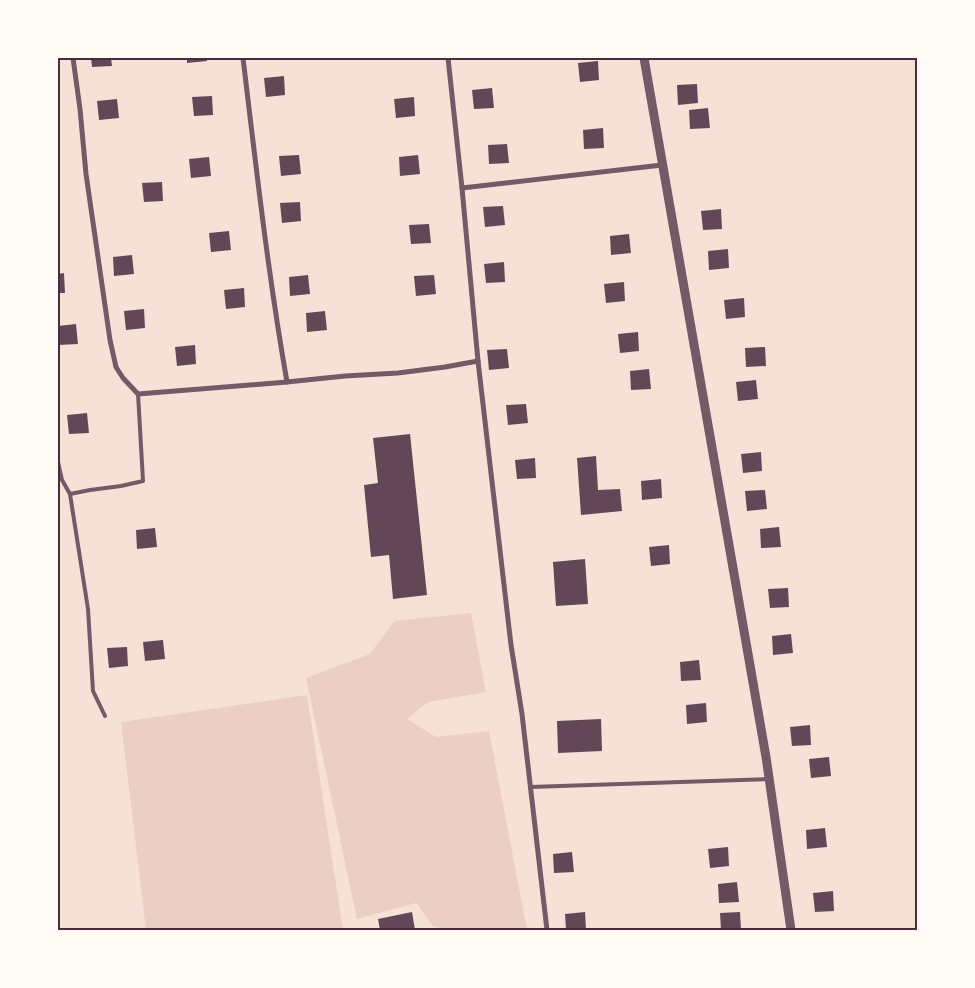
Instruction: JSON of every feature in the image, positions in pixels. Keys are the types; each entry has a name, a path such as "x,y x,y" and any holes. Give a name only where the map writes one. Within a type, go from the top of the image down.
{"street":[{"path":"73,58 86,174 110,340 116,367 123,378 138,394 398,373 478,361"},
{"path":"243,58 274,309 288,382"},
{"path":"448,58 478,361 510,644 522,714 547,930"},
{"path":"644,58 757,703 791,930"},
{"path":"462,188 662,165"}],"lane":[{"path":"70,494 121,486 143,480 138,394"},
{"path":"58,462 62,480 70,494 88,609 92,691 106,716"},
{"path":"530,788 769,779"}],"shaded area":[{"path":"471,613 486,692 428,702 407,719 436,737 489,731 527,930 449,930 433,926 416,903 357,919 306,678 370,654 394,621"},
{"path":"307,695 343,930 146,930 121,722"}],"building":[{"path":"91,58 111,58 112,66 92,67"},
{"path":"187,58 207,58 207,61 187,63"},
{"path":"598,61 599,80 580,82 578,63"},
{"path":"284,76 285,95 266,97 264,78"},
{"path":"697,84 698,103 678,105 677,85"},
{"path":"492,88 494,108 474,109 472,90"},
{"path":"212,96 213,115 194,116 192,97"},
{"path":"414,97 415,116 396,118 394,99"},
{"path":"117,99 119,118 99,120 97,101"},
{"path":"708,108 710,128 690,129 689,110"},
{"path":"603,128 604,148 584,149 583,130"},
{"path":"507,144 509,163 489,164 488,145"},
{"path":"299,155 301,174 281,176 279,156"},
{"path":"418,155 420,174 400,176 399,157"},
{"path":"209,157 211,176 191,178 189,159"},
{"path":"162,182 163,201 144,202 142,183"},
{"path":"300,202 301,221 282,223 280,203"},
{"path":"503,206 505,225 485,227 483,207"},
{"path":"721,209 722,229 703,230 701,211"},
{"path":"429,224 431,243 411,244 409,225"},
{"path":"229,231 231,250 211,252 209,233"},
{"path":"629,234 631,253 611,255 610,236"},
{"path":"728,249 729,268 709,270 708,251"},
{"path":"132,255 134,274 114,276 113,257"},
{"path":"504,262 505,282 486,283 484,264"},
{"path":"64,273 65,293 58,293 58,274"},
{"path":"308,275 310,294 290,296 289,277"},
{"path":"434,275 436,294 416,296 414,276"},
{"path":"624,282 625,301 606,303 604,284"},
{"path":"244,288 245,307 226,309 224,290"},
{"path":"744,298 745,317 726,319 724,300"},
{"path":"144,309 145,328 126,330 124,311"},
{"path":"325,311 327,330 307,332 306,313"},
{"path":"76,324 78,344 58,345 58,326"},
{"path":"638,332 639,351 620,353 618,334"},
{"path":"195,345 196,364 177,366 175,347"},
{"path":"765,347 766,366 746,367 745,348"},
{"path":"507,349 509,368 489,370 487,350"},
{"path":"649,369 651,389 631,390 630,371"},
{"path":"756,380 758,399 738,401 736,382"},
{"path":"526,404 528,423 508,425 506,405"},
{"path":"87,413 89,433 69,434 67,415"},
{"path":"410,434 427,595 393,599 389,555 371,557 364,485 378,483 373,438"},
{"path":"761,452 762,471 743,473 741,454"},
{"path":"596,456 598,490 620,489 622,511 581,515 577,458"},
{"path":"535,458 536,478 517,479 515,460"},
{"path":"661,479 662,498 642,500 641,481"},
{"path":"765,490 767,509 747,511 745,491"},
{"path":"779,527 781,547 761,548 760,529"},
{"path":"155,528 157,547 137,549 136,530"},
{"path":"669,545 670,564 651,566 649,547"},
{"path":"585,559 588,604 556,606 553,562"},
{"path":"788,588 789,607 770,608 768,589"},
{"path":"791,634 793,653 773,655 772,636"},
{"path":"163,640 165,659 145,661 143,642"},
{"path":"127,647 128,666 109,668 107,648"},
{"path":"699,660 701,680 681,681 680,662"},
{"path":"706,703 707,722 687,724 686,705"},
{"path":"601,719 602,751 558,753 557,721"},
{"path":"810,725 811,745 792,746 790,727"},
{"path":"829,757 831,776 811,778 809,759"},
{"path":"825,828 827,847 807,849 806,830"},
{"path":"728,847 729,866 710,868 708,849"},
{"path":"572,852 574,872 554,873 553,854"},
{"path":"737,882 739,902 719,903 718,884"},
{"path":"833,891 834,911 815,912 813,893"},
{"path":"412,912 415,930 380,930 378,919"},
{"path":"585,912 586,930 566,930 565,914"},
{"path":"740,912 741,930 721,930 720,913"}]}
